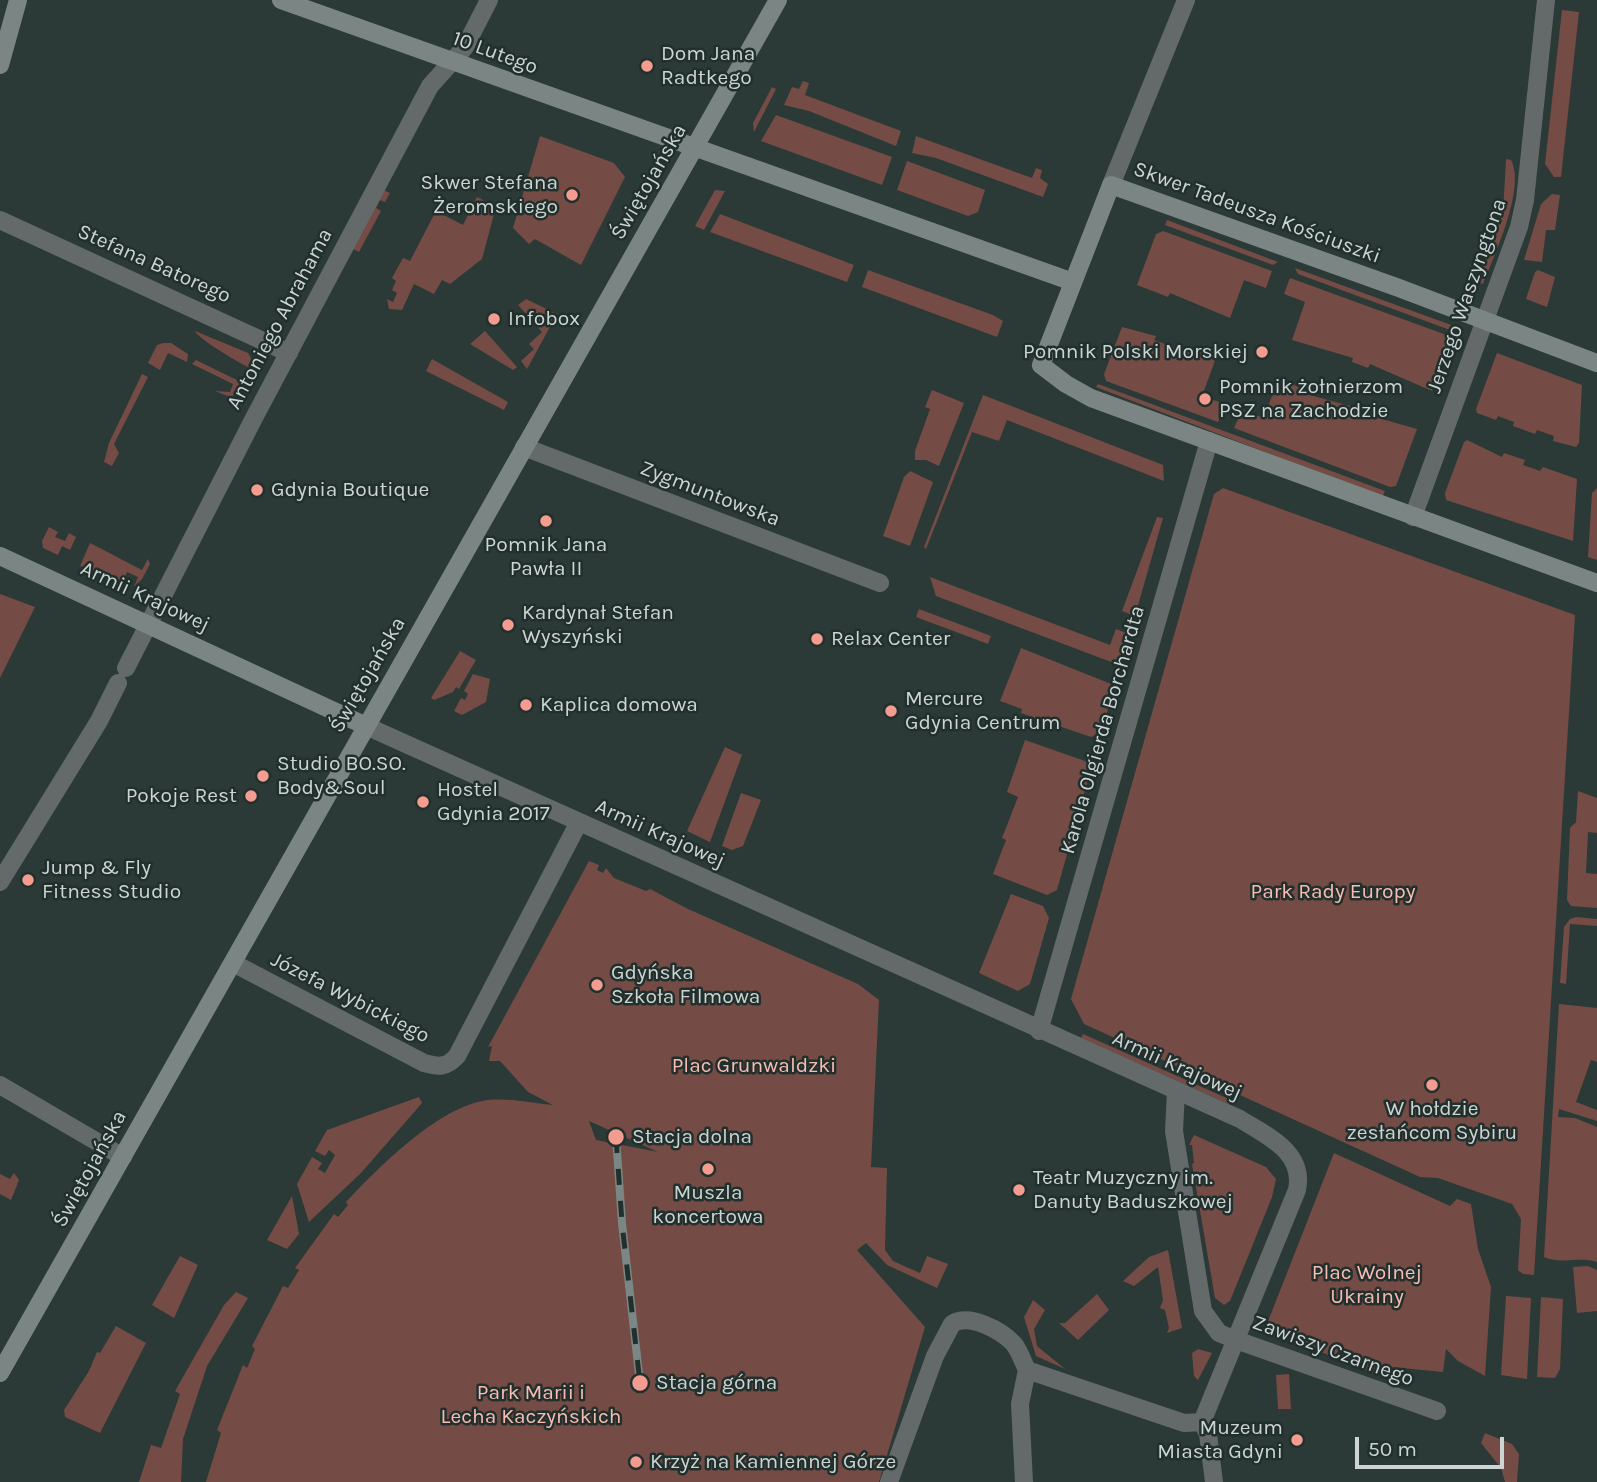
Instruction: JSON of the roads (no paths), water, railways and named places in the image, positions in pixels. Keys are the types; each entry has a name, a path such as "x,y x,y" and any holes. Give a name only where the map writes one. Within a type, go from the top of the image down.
{"street":[{"path":"0,65 19,0"},
{"name":"10 Lutego","path":"281,0 695,148"},
{"name":"Antoniego Abrahama","path":"0,882 99,721 430,86 466,47 489,0"},
{"name":"Świętojańska","path":"0,1373 778,0"},
{"path":"1111,185 1186,0"},
{"name":"Jerzego Waszyngtona","path":"1413,517 1519,227 1525,200 1546,0"},
{"path":"695,148 1073,282"},
{"name":"Skwer Tadeusza Kościuszki","path":"1597,363 1484,323 1399,288 1111,185 1041,365 1091,398 1597,583"},
{"name":"Stefana Batorego","path":"0,220 289,353"},
{"name":"Karola Olgierda Borchardta","path":"1039,1031 1209,441"},
{"name":"Zygmuntowska","path":"524,447 880,583"},
{"name":"Armii Krajowej","path":"0,556 366,726 1039,1031 1240,1119 1283,1147 1294,1161"},
{"name":"Józefa Wybickiego","path":"233,963 424,1063 440,1067 449,1064 463,1043 579,822"},
{"path":"0,1086 123,1157"},
{"path":"1177,1090 1174,1131 1203,1311 1212,1327 1236,1340 1202,1422 1208,1434 1213,1482"},
{"name":"Zawiszy Czarnego","path":"1294,1161 1299,1181 1297,1190 1236,1340 1437,1411"},
{"path":"889,1482 935,1356 952,1324 963,1319 971,1320 1005,1337 1013,1344 1027,1370 1020,1404 1024,1482"},
{"path":"1027,1370 1184,1423 1202,1422"}],"railway":[{"path":"616,1137 622,1223 640,1383"}],"place":[{"name":"Dom Jana Radtkego","path":"647,66"},
{"name":"Skwer Stefana Żeromskiego","path":"572,195"},
{"name":"Infobox","path":"494,319"},
{"name":"Pomnik Polski Morskiej","path":"1262,352"},
{"name":"Pomnik żołnierzom PSZ na Zachodzie","path":"1205,399"},
{"name":"Gdynia Boutique","path":"257,490"},
{"name":"Pomnik Jana Pawła II","path":"546,521"},
{"name":"Kardynał Stefan Wyszyński","path":"508,625"},
{"name":"Relax Center","path":"817,639"},
{"name":"Kaplica domowa","path":"526,705"},
{"name":"Mercure Gdynia Centrum","path":"891,711"},
{"name":"Studio BO.SO. Body&Soul","path":"263,776"},
{"name":"Pokoje Rest","path":"251,796"},
{"name":"Hostel Gdynia 2017","path":"423,802"},
{"name":"Jump & Fly Fitness Studio","path":"28,880"},
{"name":"Gdyńska Szkoła Filmowa","path":"597,985"},
{"name":"W hołdzie zesłańcom Sybiru","path":"1432,1085"},
{"name":"Stacja dolna","path":"616,1137"},
{"name":"Muszla koncertowa","path":"708,1169"},
{"name":"Teatr Muzyczny im. Danuty Baduszkowej","path":"1019,1190"},
{"name":"Stacja górna","path":"640,1383"},
{"name":"Muzeum Miasta Gdyni","path":"1297,1440"},
{"name":"Krzyż na Kamiennej Górze","path":"636,1462"}],"park label":[{"name":"Park Rady Europy","path":"1333,892"},
{"name":"Plac Grunwaldzki","path":"754,1066"},
{"name":"Plac Wolnej Ukrainy","path":"1367,1285"},
{"name":"Park Marii i Lecha Kaczyńskich","path":"531,1405"}]}
